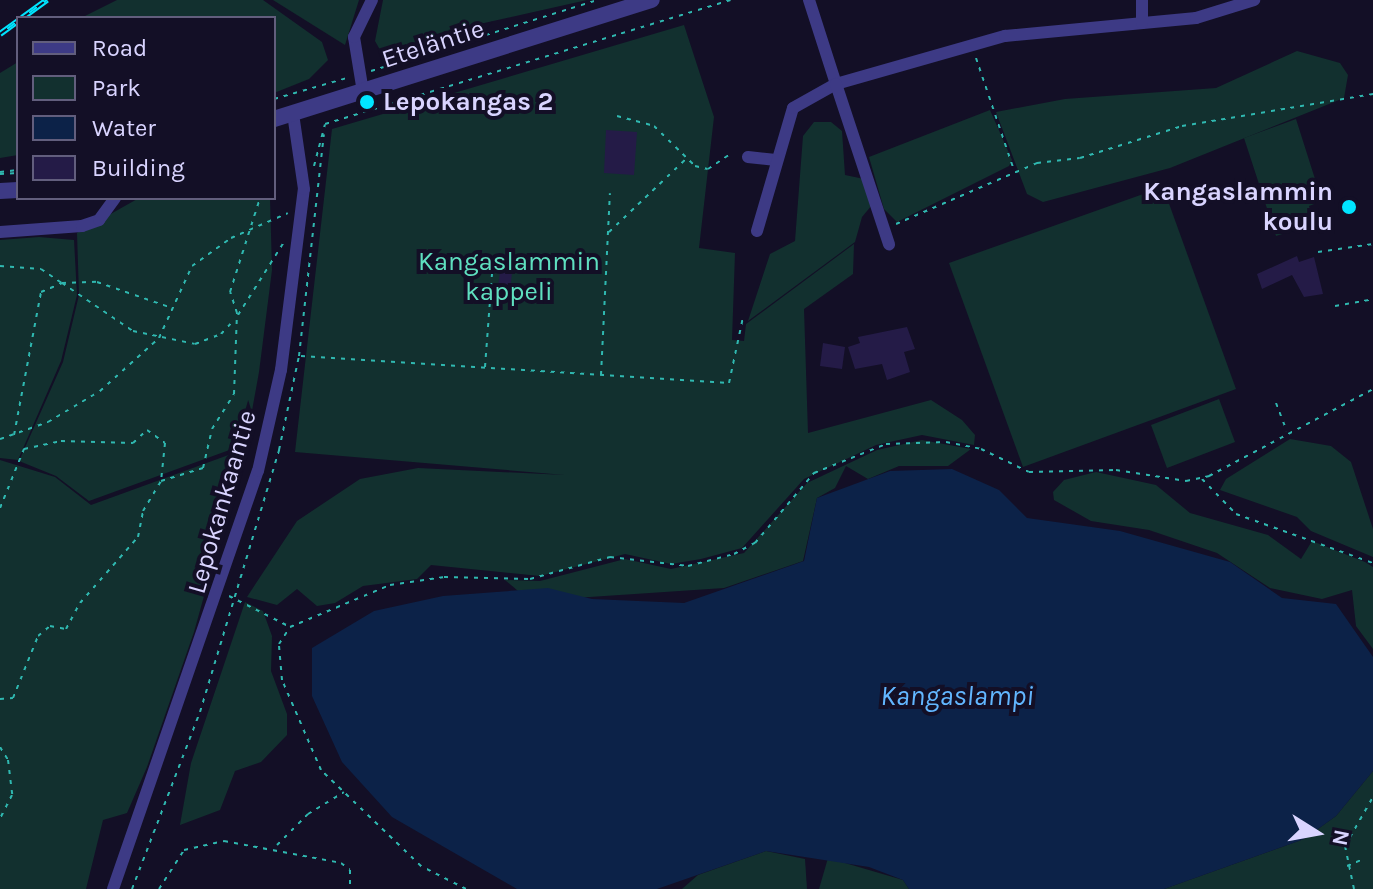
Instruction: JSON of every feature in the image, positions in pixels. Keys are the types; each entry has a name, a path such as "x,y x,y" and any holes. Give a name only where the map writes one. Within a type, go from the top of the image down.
{"street":[{"path":"363,92 357,75 354,37 372,0"},
{"name":"Eteläntie","path":"276,118 652,0"},
{"path":"809,0 887,237"},
{"path":"1142,0 1142,23"},
{"path":"757,231 793,108 836,84 1005,36 1216,15 1254,0"},
{"name":"Lepokankaantie","path":"113,889 220,593 258,471 283,355 304,189 293,114"},
{"path":"748,157 776,160"},
{"path":"0,232 82,226 99,220 114,200"}],"path":[{"path":"276,98 598,0"},
{"path":"0,439 14,435 100,391 159,338 170,307 192,266 249,230 289,212 304,189 325,124 730,0"},
{"path":"972,46 1015,171"},
{"path":"887,237 925,207 1015,171 1182,126 1373,94"},
{"path":"617,116 646,121 687,159 708,169 729,155"},
{"path":"608,233 687,159"},
{"path":"601,375 610,193"},
{"path":"161,481 203,468 212,429 234,394 236,317 230,292 259,200"},
{"path":"0,266 41,269 88,306 159,338 195,344 221,334 236,317 260,286 279,242 297,241"},
{"path":"1318,252 1373,244"},
{"path":"485,368 492,273"},
{"path":"14,435 41,292 62,283 97,282 170,307"},
{"path":"1335,306 1373,299"},
{"path":"283,355 729,383 743,317"},
{"path":"466,889 421,866 345,791 308,749 282,680 279,644 290,627 390,585 444,577 530,579 610,557 688,566 734,554 755,543 814,473 915,439 981,449 1029,472 1072,468 1165,481 1201,478 1373,389"},
{"path":"1276,403 1288,432"},
{"path":"0,508 9,498 24,449 61,441 133,443 147,430 165,443 161,481 143,511 138,537 80,603 66,629 50,626 38,636 13,698 0,699"},
{"path":"1201,478 1236,514 1373,563"},
{"path":"220,593 276,615 290,627"},
{"path":"0,747 8,760 12,795 0,819"},
{"path":"277,846 308,814 345,791"},
{"path":"1354,889 1346,866 1347,839 1373,797"},
{"path":"159,889 167,870 193,844 277,846 348,866 350,889"},
{"path":"1346,866 1361,860"}],"green space":[{"path":"117,0 263,0 322,42 328,60 309,79 276,92 276,16 85,16"},
{"path":"273,0 359,0 345,45"},
{"path":"383,0 587,0 475,25 438,47 408,44 387,62 375,41"},
{"name":"Kangaslammin kappeli","path":"684,25 714,117 699,248 735,253 732,340 744,341 746,324 854,244 853,274 804,309 808,433 931,400 962,420 975,435 974,445 922,435 876,445 804,479 742,548 701,559 671,564 625,554 540,576 431,565 417,579 363,586 335,603 317,606 297,589 277,605 247,597 297,521 360,479 418,468 565,475 295,452 332,129"},
{"path":"1297,51 1340,63 1348,75 1344,98 1170,168 1043,202 1027,194 996,112 1065,99 1216,88"},
{"path":"16,63 16,155 0,158 0,73"},
{"path":"990,110 1012,160 1009,166 897,222 884,209 869,157"},
{"path":"1296,119 1322,201 1309,206 1314,224 1276,236 1244,138"},
{"path":"814,122 831,122 842,131 845,175 864,179 872,205 862,217 855,242 748,321 770,254 795,241 803,136"},
{"path":"1163,187 1236,389 1023,467 949,263"},
{"path":"135,200 270,200 272,270 246,444 89,501 56,476 19,461 63,362 79,295 77,233"},
{"path":"39,237 74,240 77,295 61,361 18,460 0,458 0,240"},
{"path":"1219,399 1235,442 1167,468 1151,425"},
{"path":"1290,439 1331,446 1351,462 1373,529 1373,557 1311,531 1297,517 1220,490 1226,479"},
{"path":"922,440 971,449 948,466 899,466 868,479 846,466 835,488 817,498 803,561 724,588 530,601 505,580 540,581 625,559 671,569 744,553 807,483 877,450"},
{"path":"245,449 194,632 147,767 127,813 103,820 86,889 0,889 0,460 55,477 91,505"},
{"path":"1096,472 1156,485 1190,513 1268,535 1301,559 1312,541 1373,567 1373,649 1356,626 1352,590 1322,599 1270,588 1217,553 1149,530 1091,521 1054,500 1053,492 1064,480"},
{"path":"245,602 263,611 272,636 271,671 287,714 287,735 261,762 235,771 220,810 180,825 191,763"},
{"path":"1373,771 1373,889 1164,889 1304,839 1336,816"},
{"path":"766,851 805,859 807,889 682,889 698,875"},
{"path":"828,858 903,880 909,889 819,889"}],"water":[{"name":"Kangaslampi","path":"952,469 999,490 1027,518 1120,531 1230,562 1282,598 1336,604 1373,657 1373,771 1336,816 1304,839 1164,889 909,889 903,880 869,867 766,851 657,889 517,889 392,817 342,762 312,696 312,648 374,611 443,596 548,588 592,599 684,603 804,561 817,498 890,471"}],"building":[{"path":"606,130 637,132 634,175 604,173"},
{"path":"502,254 514,256 510,290 498,288"},
{"path":"1297,256 1299,262 1314,257 1323,294 1304,297 1292,275 1262,289 1257,274"},
{"path":"907,327 915,349 904,352 910,372 887,380 882,364 855,369 848,347 860,343 858,337"},
{"path":"823,343 845,347 842,369 820,366"}],"railway":[{"path":"25,16 47,0"},
{"path":"0,34 16,22"}],"place":[{"name":"Lepokangas 2","path":"367,102"},
{"name":"Kangaslammin koulu","path":"1349,207"}]}
